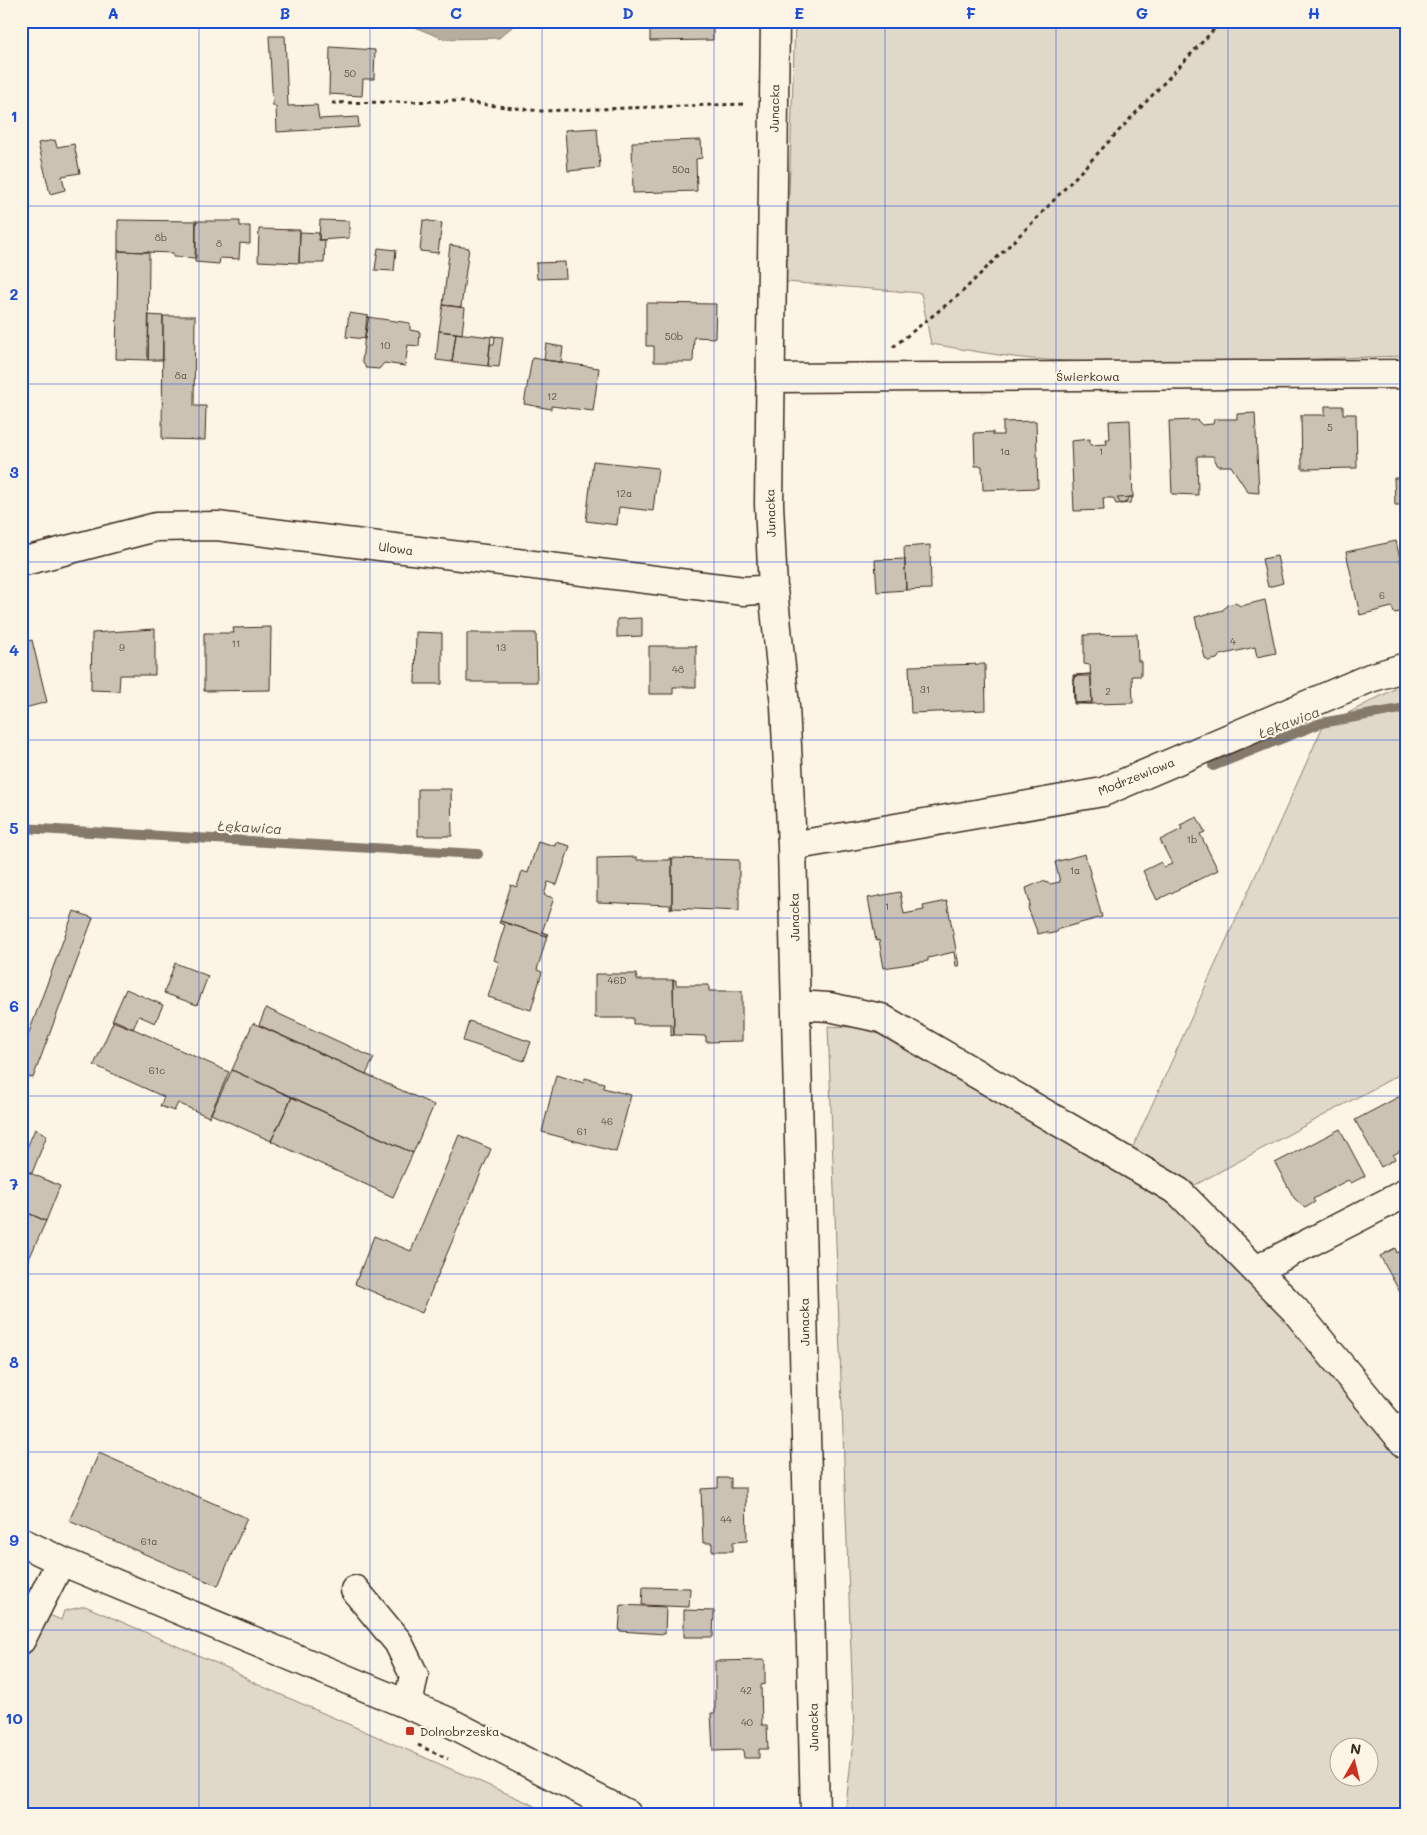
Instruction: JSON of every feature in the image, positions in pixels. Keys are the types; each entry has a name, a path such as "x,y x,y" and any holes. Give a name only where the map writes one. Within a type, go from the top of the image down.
{"street":[{"name":"Junacka","path":"775,21 769,504 773,589 785,706 792,846 815,1814"},
{"name":"Świerkowa","path":"770,378 1406,374"},
{"name":"Ulowa","path":"21,562 156,527 217,526 744,591 773,589"},
{"name":"Modrzewiowa","path":"792,846 1103,792 1370,678 1406,667"},
{"path":"796,1005 829,1007 881,1018 988,1078 1179,1192 1295,1310 1406,1445"},
{"path":"1256,1270 1406,1193"},
{"path":"21,1542 61,1561 472,1732 627,1814"},
{"path":"21,1640 61,1561"},
{"path":"355,1590 398,1642 414,1675 408,1705"}],"path":[{"path":"873,377 895,344 960,294 1038,217 1222,21"},
{"path":"332,103 453,101 541,111 774,104"},
{"path":"417,1744 452,1761"}],"shaded area":[{"path":"412,21 519,21 499,38 444,39 417,28"},
{"path":"795,21 1406,21 1406,356 1182,363 1092,362 1018,358 931,344 921,293 786,282"},
{"path":"1406,683 1406,1071 1195,1185 1132,1149 1323,726"},
{"path":"828,1026 871,1028 1175,1206 1406,1438 1406,1814 845,1814 854,1733"},
{"path":"85,1606 230,1669 252,1682 531,1804 548,1814 21,1814 21,1668 47,1614 61,1620 64,1611"}],"building":[{"path":"650,21 713,21 713,40 650,41"},
{"path":"269,36 285,36 288,106 317,105 319,119 358,117 359,127 277,132 276,106 273,106"},
{"path":"330,47 375,50 374,79 363,79 362,96 329,94"},
{"path":"597,128 600,168 568,171 565,130"},
{"path":"55,140 57,147 74,144 80,173 62,176 65,190 50,194 38,143"},
{"path":"701,140 702,158 696,159 697,191 633,193 632,142"},
{"path":"118,220 196,221 196,258 173,257 173,253 118,251"},
{"path":"320,220 349,221 349,238 319,240"},
{"path":"423,220 442,223 438,253 420,251"},
{"path":"196,221 240,221 240,226 250,226 250,244 240,243 239,259 220,258 219,264 195,262"},
{"path":"259,229 300,230 299,263 258,261"},
{"path":"300,232 319,233 319,240 325,240 324,263 299,263"},
{"path":"450,245 469,248 461,307 443,305"},
{"path":"378,248 396,250 394,271 375,270"},
{"path":"118,251 149,252 148,360 116,359"},
{"path":"565,262 566,278 537,279 536,263"},
{"path":"646,303 716,304 715,338 694,337 693,362 654,362 654,346 646,346"},
{"path":"443,305 465,308 462,334 439,331"},
{"path":"349,313 369,316 365,339 346,337"},
{"path":"149,315 163,316 163,360 148,360"},
{"path":"163,316 195,316 194,406 206,406 205,440 162,439"},
{"path":"367,317 410,323 410,330 420,332 419,346 408,345 405,366 384,363 379,369 366,368 362,361"},
{"path":"439,331 456,333 452,362 436,360"},
{"path":"456,333 491,337 488,366 452,362"},
{"path":"491,336 503,337 499,367 488,366 490,344 494,344 495,337"},
{"path":"546,344 563,347 561,362 544,360"},
{"path":"532,358 599,368 593,411 551,406 551,409 524,404"},
{"path":"1325,406 1343,406 1343,414 1356,414 1357,468 1302,469 1301,415 1325,415"},
{"path":"1255,413 1259,493 1248,492 1231,466 1218,466 1213,456 1197,456 1198,495 1172,494 1169,421 1197,420 1202,425 1213,424 1214,419 1237,419 1237,414"},
{"path":"1130,420 1133,497 1129,497 1125,503 1116,504 1113,498 1103,498 1104,510 1074,511 1071,441 1090,439 1090,445 1107,444 1106,439 1110,439 1109,421"},
{"path":"1036,421 1038,488 983,490 982,466 975,466 974,433 993,432 993,435 1003,435 1003,422"},
{"path":"593,461 658,468 653,511 619,507 617,525 586,521"},
{"path":"1394,478 1406,478 1406,505 1395,505"},
{"path":"1133,497 1130,503 1121,504 1117,498"},
{"path":"1396,541 1406,585 1406,611 1394,613 1392,607 1360,615 1346,552"},
{"path":"930,545 931,589 906,590 904,547"},
{"path":"1277,556 1283,583 1268,587 1262,559"},
{"path":"905,559 906,590 877,592 875,560"},
{"path":"1265,600 1276,653 1257,657 1255,647 1220,655 1217,659 1208,661 1205,658 1195,617 1223,610 1227,605 1235,603 1241,606"},
{"path":"642,618 642,636 617,637 617,619"},
{"path":"271,627 270,690 204,691 204,633 234,633 233,628"},
{"path":"155,629 155,675 120,675 119,691 91,690 92,633"},
{"path":"416,632 442,633 442,684 415,684"},
{"path":"467,633 536,633 537,682 467,682"},
{"path":"1137,634 1138,661 1141,661 1141,676 1132,676 1133,703 1092,704 1090,665 1084,664 1084,635"},
{"path":"32,640 47,702 21,709 21,643"},
{"path":"649,646 696,646 696,687 673,687 673,694 649,694"},
{"path":"985,664 986,710 911,713 909,666"},
{"path":"1090,674 1074,676 1075,703 1092,704 1074,704 1073,675"},
{"path":"1074,676 1091,676 1092,702 1075,703"},
{"path":"418,789 451,789 452,836 418,836"},
{"path":"1197,817 1205,832 1200,834 1218,870 1157,900 1143,871 1161,862 1164,867 1172,864 1160,840 1182,829 1180,825"},
{"path":"538,841 555,846 556,842 570,846 557,885 548,882 544,895 554,898 542,932 548,934 547,936 500,921 511,885 517,887 522,871 528,873"},
{"path":"1085,854 1102,917 1059,929 1057,932 1038,934 1028,908 1030,904 1026,888 1043,881 1050,884 1060,882 1055,862"},
{"path":"637,857 637,860 670,860 672,858 672,908 670,909 670,905 597,902 597,858"},
{"path":"672,858 739,860 739,911 672,908"},
{"path":"900,892 904,914 924,910 923,906 947,901 959,966 956,966 954,952 928,958 928,961 884,968 879,940 876,941 868,898"},
{"path":"74,911 93,918 33,1078 21,1074 21,1054"},
{"path":"500,921 547,936 537,970 542,972 531,1010 488,997 499,962 494,960 505,925 499,923"},
{"path":"175,963 208,976 197,1005 164,993"},
{"path":"595,974 636,974 637,980 673,980 674,1035 671,1036 671,1024 633,1024 633,1018 595,1018"},
{"path":"673,980 676,980 676,985 709,985 709,991 742,991 742,1041 706,1042 706,1036 674,1035"},
{"path":"126,989 163,1005 155,1023 139,1016 133,1029 112,1021"},
{"path":"266,1008 374,1058 366,1074 259,1025"},
{"path":"114,1020 229,1072 209,1117 178,1103 174,1111 160,1106 164,1097 94,1065"},
{"path":"469,1021 531,1042 524,1061 463,1041"},
{"path":"253,1023 434,1105 413,1153 232,1070"},
{"path":"232,1070 292,1097 271,1141 211,1114"},
{"path":"556,1075 584,1083 585,1078 604,1083 603,1088 631,1095 616,1152 542,1132"},
{"path":"1406,1093 1406,1148 1393,1155 1395,1159 1381,1167 1355,1120"},
{"path":"292,1097 413,1153 393,1197 271,1141"},
{"path":"35,1129 47,1135 32,1173 21,1169 21,1161"},
{"path":"1340,1129 1365,1176 1351,1183 1348,1180 1331,1189 1313,1199 1315,1202 1305,1208 1294,1198 1275,1163"},
{"path":"459,1135 491,1149 422,1313 355,1284 374,1236 411,1251"},
{"path":"21,1169 60,1186 46,1221 21,1210"},
{"path":"21,1210 46,1221 21,1277"},
{"path":"1395,1248 1397,1253 1406,1248 1406,1303 1380,1256"},
{"path":"99,1453 247,1518 218,1586 69,1521"},
{"path":"718,1478 731,1478 731,1488 746,1488 747,1541 733,1542 733,1551 712,1551 712,1543 703,1543 701,1489 718,1488"},
{"path":"643,1587 690,1588 689,1607 642,1605"},
{"path":"621,1605 666,1607 665,1634 619,1631"},
{"path":"684,1610 714,1611 713,1637 684,1637"},
{"path":"765,1660 765,1684 761,1685 762,1725 767,1725 768,1749 759,1749 759,1758 744,1758 743,1750 713,1751 711,1713 715,1713 715,1661"}],"waterway":[{"name":"Łękawica","path":"1213,766 1321,723 1406,708"},
{"name":"Łękawica","path":"21,828 478,854"}],"place":[{"name":"Dolnobrzeska","path":"410,1731"}]}
